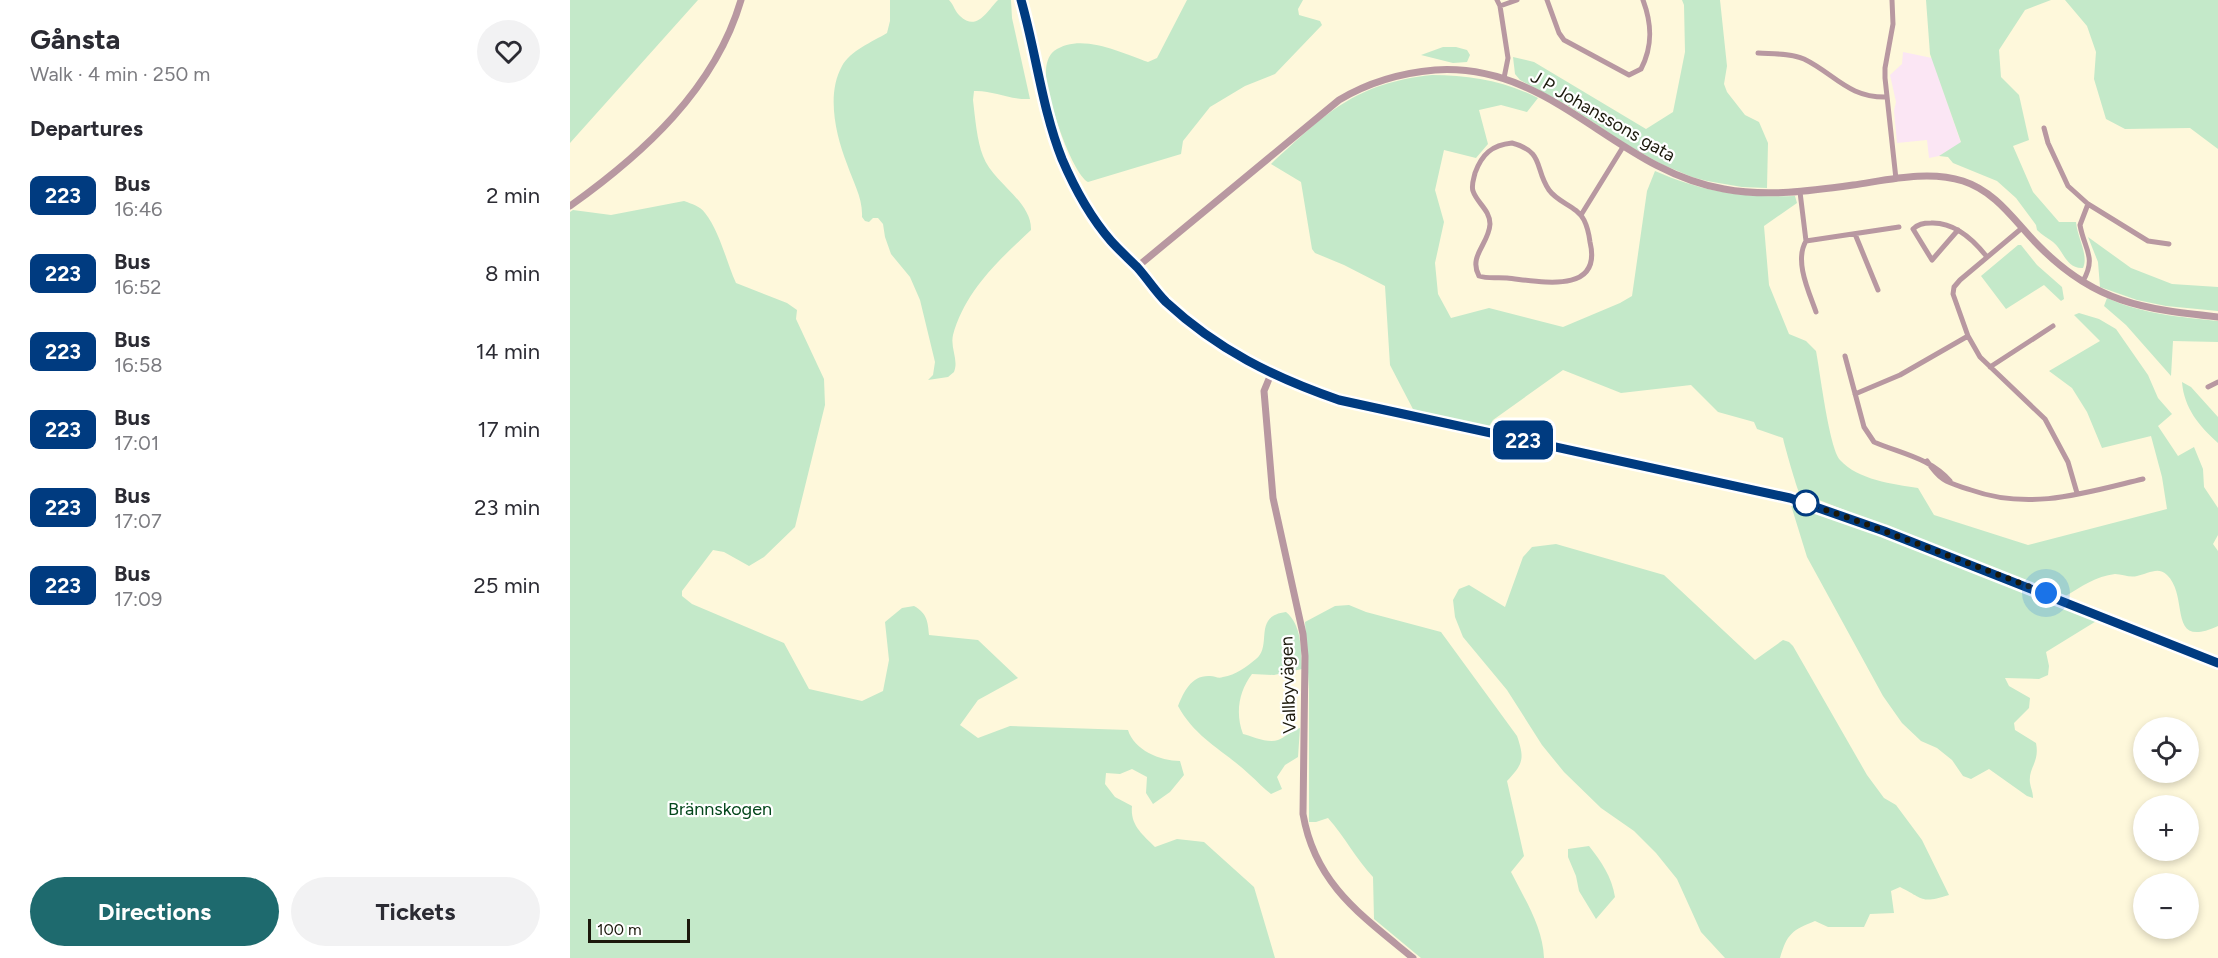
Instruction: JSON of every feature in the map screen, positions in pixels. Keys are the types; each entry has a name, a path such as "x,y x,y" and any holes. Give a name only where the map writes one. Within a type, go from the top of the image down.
{"street":[{"path":"570,206 625,164 650,142 677,112 712,64 727,37 741,0"},
{"path":"1022,0 1048,114 1061,157 1071,179 1095,218 1110,240 1137,267 1165,301 1206,336 1271,374 1339,400 1790,498 1863,523 2218,663"},
{"path":"1504,78 1509,58 1498,3 1517,0"},
{"path":"1546,0 1559,33 1564,39 1629,75 1641,69 1650,45 1650,23 1643,0"},
{"path":"1892,0 1893,24 1885,68 1896,179"},
{"path":"1758,53 1802,58 1853,91 1868,96 1887,97"},
{"name":"J P Johanssons gata","path":"1137,267 1325,110 1358,89 1382,80 1417,72 1460,70 1504,78 1542,94 1655,166 1705,185 1764,194 1800,192 1896,179 1942,177 1975,186 2004,207 2062,267 2113,298 2135,306 2218,317"},
{"path":"2044,128 2048,144 2068,186 2088,204 2148,241 2169,244"},
{"path":"1512,143 1532,152 1538,159 1550,191 1581,215 1593,255 1589,270 1584,275 1568,281 1537,282 1479,276 1476,271 1476,258 1490,224 1489,216 1473,191 1472,184 1479,162 1491,148 1512,143"},
{"path":"1581,215 1623,147"},
{"path":"1800,192 1806,241 1802,254 1803,268 1807,288 1816,312"},
{"path":"2083,281 2090,269 2090,256 2080,225 2088,204"},
{"path":"1958,230 1932,260 1913,229 1918,225 1938,223 1958,230 1987,257"},
{"path":"1806,241 1899,227"},
{"path":"2022,228 1960,280 1954,287 1953,294 1968,336 1980,357 2045,419 2068,462 2077,493"},
{"path":"1855,234 1878,290"},
{"path":"1990,368 2054,326"},
{"path":"1856,394 1900,375 1968,336"},
{"path":"1845,356 1864,427 1874,442 1927,461 1952,484 1999,498 2039,501 2143,479"},
{"name":"Vallbyvägen","path":"1271,374 1264,391 1273,498 1303,634 1305,656 1303,814 1306,833 1317,861 1333,886 1353,907 1413,958"},
{"path":"2208,387 2218,382"}],"shaded area":[{"path":"1903,52 1932,58 1961,143 1939,156 1929,158 1927,140 1897,143 1894,111 1896,102 1890,75 1902,64"}],"green space":[{"path":"570,0 698,0 570,143"},
{"path":"890,0 949,0 958,14 972,22 986,14 998,0 1011,0 1012,18 1030,99 974,91 976,129 983,156 994,174 1025,210 1030,220 1031,230 984,277 966,304 953,335 956,363 954,372 948,377 928,380 933,375 935,362 920,300 910,277 891,254 883,224 878,218 873,218 869,222 862,217 859,197 843,153 834,115 834,89 842,66 856,51 887,33 890,21"},
{"path":"1187,0 1303,0 1298,9 1299,15 1320,21 1322,25 1275,74 1245,86 1210,107 1183,141 1181,154 1088,182 1074,164 1054,113 1047,82 1046,69 1049,58 1054,51 1076,43 1101,46 1148,62 1157,58"},
{"path":"1682,0 1720,0 1727,66 1724,84 1727,92 1745,115 1759,122 1768,143 1767,188 1742,187 1707,181 1661,164 1567,105 1520,80 1515,74 1513,57 1534,62 1646,129 1673,112 1685,52"},
{"path":"1926,0 2051,0 2025,10 1999,50 2001,77 2019,95 2029,140 2013,146 2033,192 2059,222 2076,222 2085,257 2083,268 2077,268 2069,263 2057,246 2037,230 2036,225 2016,198 1997,181 1953,163 1948,157 1939,156 1961,142 1930,54"},
{"path":"2065,0 2218,0 2218,149 2190,128 2125,129 2106,119 2094,79 2096,52 2087,26"},
{"path":"1443,47 1467,50 1470,55 1467,62 1453,63 1421,55"},
{"path":"1432,75 1486,80 1512,87 1538,98 1527,112 1501,105 1479,110 1488,144 1476,158 1444,150 1435,190 1444,222 1435,263 1438,294 1451,318 1489,308 1563,327 1632,296 1647,191 1655,171 1707,189 1741,195 1795,196 1797,203 1764,226 1769,285 1789,334 1806,341 1816,351 1832,440 1840,460 1847,467 1866,477 1918,488 1934,515 2028,545 2167,509 2162,477 2151,436 2102,448 2087,412 2072,388 2049,371 2100,341 2074,315 2079,313 2099,319 2116,329 2148,375 2158,398 2172,414 2158,426 2178,456 2194,447 2203,469 2204,487 2218,508 2218,535 2213,544 2218,551 2218,626 2202,632 2191,631 2185,626 2174,584 2164,572 2153,571 2134,576 2108,575 2089,582 2064,597 1800,493 1783,438 1757,429 1754,422 1718,412 1691,385 1621,393 1563,370 1493,420 1488,428 1415,413 1390,365 1385,286 1315,253 1312,249 1301,182 1271,164 1325,116 1361,93 1405,79"},
{"name":"Brännskogen","path":"684,201 705,213 719,238 736,283 787,303 797,310 796,319 824,379 825,405 795,527 764,557 749,566 724,552 713,550 682,591 682,596 692,604 784,643 809,689 862,701 883,691 889,660 885,622 902,608 914,606 926,618 929,635 978,640 1018,678 978,700 960,725 978,738 1010,726 1128,730 1142,749 1164,759 1180,761 1184,775 1170,792 1153,804 1146,793 1147,777 1132,769 1120,774 1106,773 1105,784 1115,797 1132,806 1135,824 1155,847 1177,839 1204,842 1254,887 1275,958 570,958 570,212 573,210 611,215"},
{"path":"2088,237 2131,268 2172,284 2218,287 2218,311 2166,306 2137,300 2100,287 2098,262"},
{"path":"2018,245 2021,245 2037,265 2062,287 2064,299 2061,301 2044,285 2006,309 1981,276"},
{"path":"2107,298 2147,311 2218,321 2218,342 2173,341 2171,376 2126,325 2104,306"},
{"path":"2182,382 2191,387 2218,417 2218,443 2189,408"},
{"path":"1790,502 2098,620 2046,652 2048,675 2039,679 2005,678 2009,686 2030,698 2029,708 2014,723 2015,730 2036,743 2037,750 2030,778 2033,798 1989,769 1971,779 1963,776 1952,760 1937,748 1921,741 1902,723 1883,696 1807,557"},
{"path":"1556,544 1664,575 1755,660 1783,640 1789,642 1867,775 1884,798 1896,805 1922,840 1949,895 1928,900 1900,887 1891,891 1894,913 1870,914 1864,927 1828,927 1815,921 1796,930 1788,938 1780,958 1725,958 1701,932 1677,879 1656,853 1634,831 1601,808 1564,772 1542,745 1507,690 1463,637 1455,617 1453,600 1459,589 1469,585 1505,607 1523,557 1532,547"},
{"path":"1349,605 1366,612 1441,632 1517,736 1521,761 1507,781 1524,856 1511,872 1537,925 1544,958 1421,958 1374,919 1373,877 1334,825 1328,818 1309,822 1309,689 1305,622 1335,606"},
{"path":"1286,612 1298,631 1302,669 1274,675 1252,674 1241,695 1239,710 1243,734 1274,741 1300,728 1298,757 1285,765 1277,777 1282,789 1271,794 1202,736 1178,706 1193,681 1203,676 1220,678 1228,676 1256,659 1263,647 1269,619"},
{"path":"1589,846 1605,870 1615,897 1596,919 1579,891 1568,857 1568,849"}],"bus line":[{"name":"223","path":"1021,0 1048,114 1061,157 1071,179 1110,240 1137,267 1165,301 1206,336 1237,356 1271,374 1339,400 1790,498 1863,523 2046,593 2218,663"}],"route":[{"path":"1806,503 2046,593"}]}
